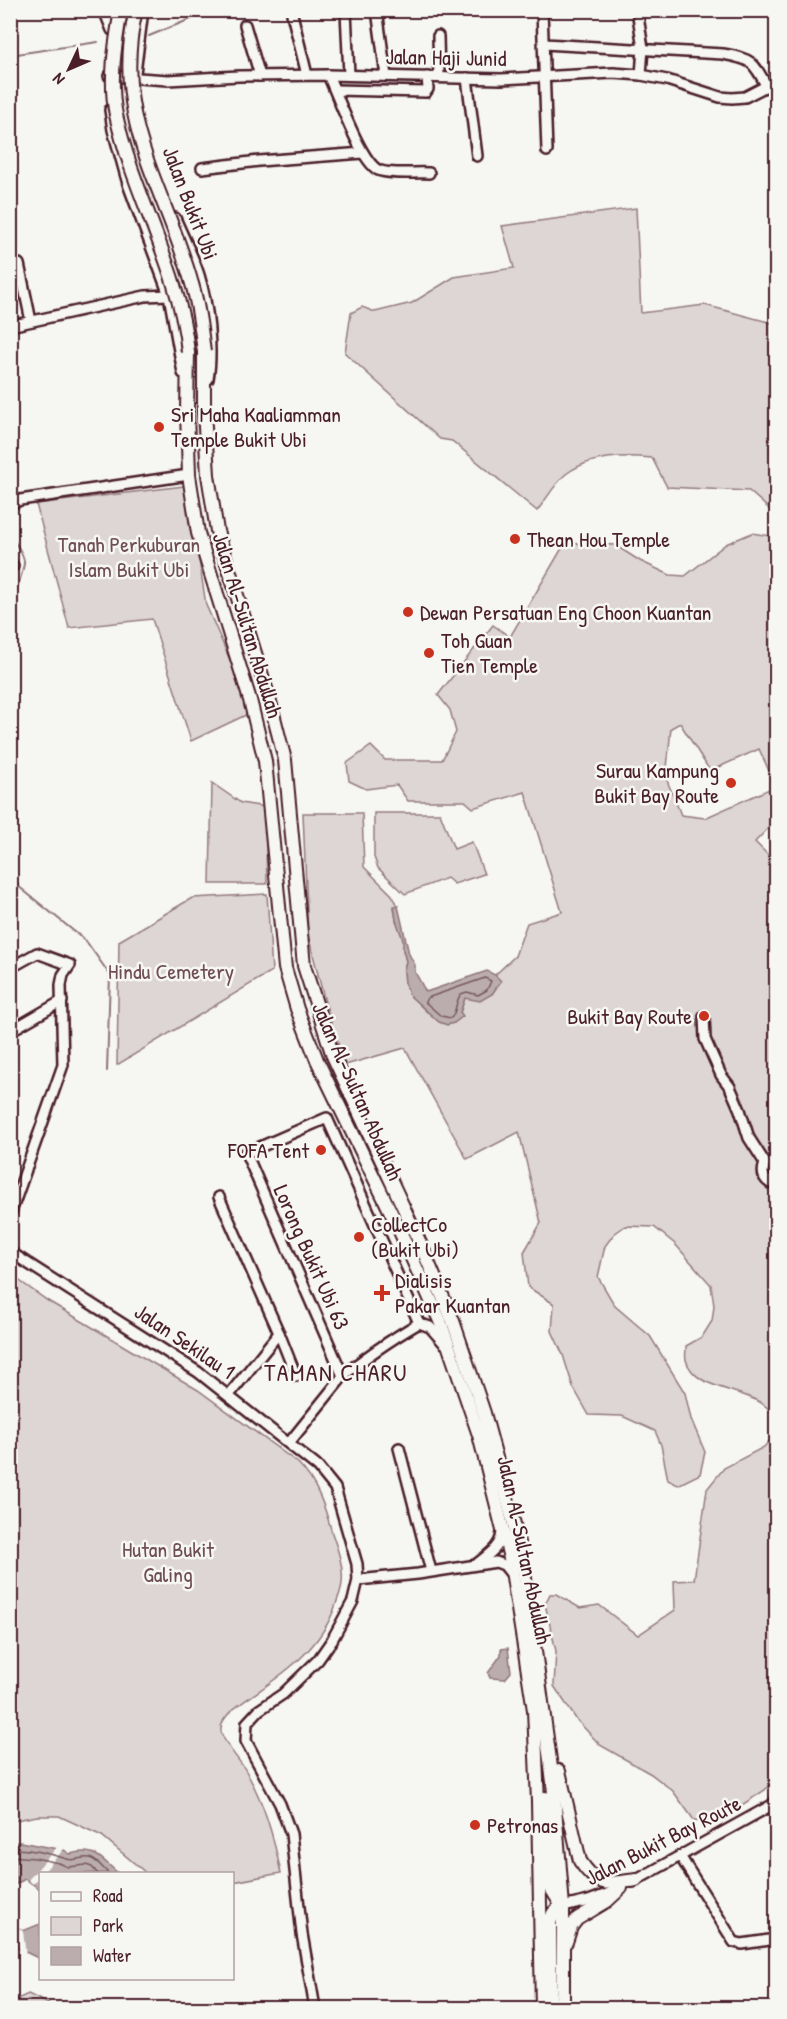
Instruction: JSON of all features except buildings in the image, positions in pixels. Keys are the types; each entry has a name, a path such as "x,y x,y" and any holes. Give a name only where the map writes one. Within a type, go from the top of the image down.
{"main road":[{"name":"Jalan Al-Sultan Abdullah","path":"121,10 116,37 114,86 116,113 134,179 165,257 186,328 189,475 198,533 250,700 265,762 285,968 297,1009 317,1060 399,1229 440,1321 479,1435 502,1524 539,1708"},
{"name":"Jalan Al-Sultan Abdullah","path":"136,10 130,36 129,73 133,114 142,147 193,284 204,352 204,411 208,475 217,531 269,698 285,760 304,966 333,1056 453,1321 484,1413 514,1524 524,1571 539,1708 538,1802 542,2008"},
{"path":"539,1708 580,1861 593,1878 603,1883 636,1880"},
{"path":"539,1708 551,1888 563,1907 563,2008"},
{"path":"563,1949 571,1927 577,1919 607,1901 621,1888"},
{"path":"551,2008 550,1924 555,1910 563,1907"}],"street":[{"path":"104,10 112,30"},
{"path":"115,10 108,99 113,130 129,184 169,295 182,357 186,411"},
{"name":"Jalan Bukit Ubi","path":"143,10 135,79 140,121 157,175 203,290 211,351 204,411"},
{"path":"377,10 386,76"},
{"path":"542,10 547,152"},
{"path":"637,10 643,48 641,75"},
{"path":"346,11 349,75"},
{"path":"292,14 307,75"},
{"path":"245,25 260,76"},
{"path":"438,36 439,77"},
{"path":"544,44 643,48 743,57 772,84 777,97"},
{"path":"136,61 146,72 168,80"},
{"name":"Jalan Haji Junid","path":"109,76 168,80 307,75 501,79 587,73 641,75 667,80 720,97 732,98 745,97 772,84"},
{"path":"328,75 363,153 379,170 429,173"},
{"path":"335,90 426,92 428,77"},
{"path":"466,78 477,156"},
{"path":"202,168 363,153"},
{"path":"129,184 130,176 141,167 148,168 157,175"},
{"path":"19,264 31,321"},
{"path":"10,326 145,296 169,295"},
{"path":"10,505 20,500 189,475"},
{"path":"10,968 37,953 70,965 62,980 63,1065 10,1215"},
{"path":"10,1031 62,1001"},
{"path":"704,1016 705,1040 740,1110 749,1138 765,1163 762,1171 765,1180 770,1183 777,1179"},
{"name":"Lorong Bukit Ubi 63","path":"344,1376 246,1153 327,1118 419,1323"},
{"path":"219,1197 296,1376"},
{"name":"Jalan Sekilau 1","path":"10,1252 163,1348 229,1395 318,1467 335,1488 357,1564 358,1580"},
{"path":"289,1443 344,1376 376,1348 419,1323 430,1327 439,1335 450,1352"},
{"path":"229,1395 279,1333"},
{"path":"399,1448 431,1571"},
{"path":"476,1564 494,1551 499,1544 502,1538 502,1524"},
{"path":"315,2008 302,1935 291,1834 280,1804 246,1741 247,1723 259,1710 283,1694 318,1660 332,1640 353,1601 358,1580 501,1562 514,1577"},
{"name":"Jalan Bukit Bay Route","path":"563,1907 589,1901 621,1888 776,1808"},
{"path":"680,1856 730,1938 738,1944 777,1939"}],"green space":[{"path":"636,208 641,313 705,305 776,324 776,515 749,491 667,487 652,458 630,457 596,460 575,468 558,482 537,511 452,441 440,439 345,353 351,313 362,307 375,312 412,303 454,277 514,268 502,226"},
{"name":"Tanah Perkuburan Islam Bukit Ubi","path":"184,486 188,488 206,605 240,683 248,714 191,741 152,619 69,628 36,504"},
{"path":"752,533 776,537 776,786 776,820 755,842 776,863 776,1423 770,1411 760,1402 703,1380 693,1372 686,1360 686,1346 702,1337 712,1321 714,1306 711,1285 675,1244 654,1227 625,1226 614,1234 605,1246 598,1277 615,1306 650,1336 685,1393 691,1419 705,1452 700,1474 678,1485 668,1480 661,1445 655,1431 622,1416 589,1415 573,1387 563,1355 552,1331 554,1304 528,1287 524,1252 541,1223 519,1132 467,1159 405,1048 345,1065 325,1002 308,935 303,813 362,813 364,867 392,895 398,906 394,907 396,920 404,940 405,983 410,995 427,1012 460,1013 465,998 492,994 500,981 495,975 515,956 527,923 562,912 525,792 473,808 465,801 408,801 397,785 366,789 349,781 347,763 371,746 385,760 442,760 456,732 450,710 438,695 493,625 510,637 565,543 615,545 640,561 670,575 685,576 726,544","holes":["680,723 710,771 759,749 776,786 705,818 681,815 666,778 671,728"]},
{"path":"212,783 241,803 265,807 267,884 210,884"},
{"path":"374,813 440,813 454,849 472,842 484,874 454,884 447,878 405,894 378,868 374,857"},
{"name":"Hindu Cemetery","path":"267,894 272,971 117,1065 119,941 192,898"},
{"name":"Hutan Bukit Galing","path":"10,1274 48,1301 198,1390 298,1463 305,1470 319,1495 342,1570 341,1591 328,1622 318,1638 306,1653 278,1677 231,1711 221,1725 222,1736 246,1771 263,1808 281,1873 234,1882 234,1872 145,1872 102,1836 59,1816 37,1816 11,1821"},
{"path":"776,1426 776,1779 765,1790 716,1822 694,1820 673,1791 651,1774 600,1745 576,1719 554,1686 556,1651 545,1604 550,1594 556,1594 580,1608 599,1605 638,1635 675,1610 674,1581 694,1580 707,1489 724,1468 764,1447 772,1438"},
{"path":"28,1994 57,2008 11,2008 11,2002"}],"water":[{"path":"394,906 398,906 409,954 415,965 415,972 426,992 487,971 501,981 492,994 480,1001 465,998 460,1012 463,1016 454,1023 447,1025 439,1022 410,996 405,983 406,961 403,940"},
{"path":"508,1648 511,1672 505,1679 490,1678 488,1673 501,1655 501,1649"},
{"path":"20,1842 64,1850 70,1854 92,1853 117,1872 39,1872 39,1888 25,1879 11,1887 11,1843"},
{"path":"10,1922 23,1931 39,1924 39,1959 11,1945"}],"pier":[{"path":"58,1846 64,1849 44,1872 39,1872 39,1877 33,1884 28,1880"},
{"path":"15,1925 23,1931 26,1956 20,1954"}],"waterway":[{"path":"149,36 213,10"},
{"path":"10,55 98,42"},
{"path":"10,535 24,561 10,607"},
{"path":"10,866 18,886 86,941 110,975 107,1071"}],"place":[{"name":"Sri Maha Kaaliamman Temple Bukit Ubi","path":"159,427"},
{"name":"Thean Hou Temple","path":"515,539"},
{"name":"Dewan Persatuan Eng Choon Kuantan","path":"408,612"},
{"name":"Toh Guan Tien Temple","path":"429,653"},
{"name":"Surau Kampung Bukit Bay Route","path":"731,783"},
{"name":"Bukit Bay Route","path":"704,1016"},
{"name":"FOFA Tent","path":"321,1150"},
{"name":"CollectCo (Bukit Ubi)","path":"359,1237"},
{"name":"Dialisis Pakar Kuantan","path":"382,1293"},
{"name":"Petronas","path":"475,1825"}],"district":[{"name":"TAMAN CHARU","path":"336,1373"}]}
